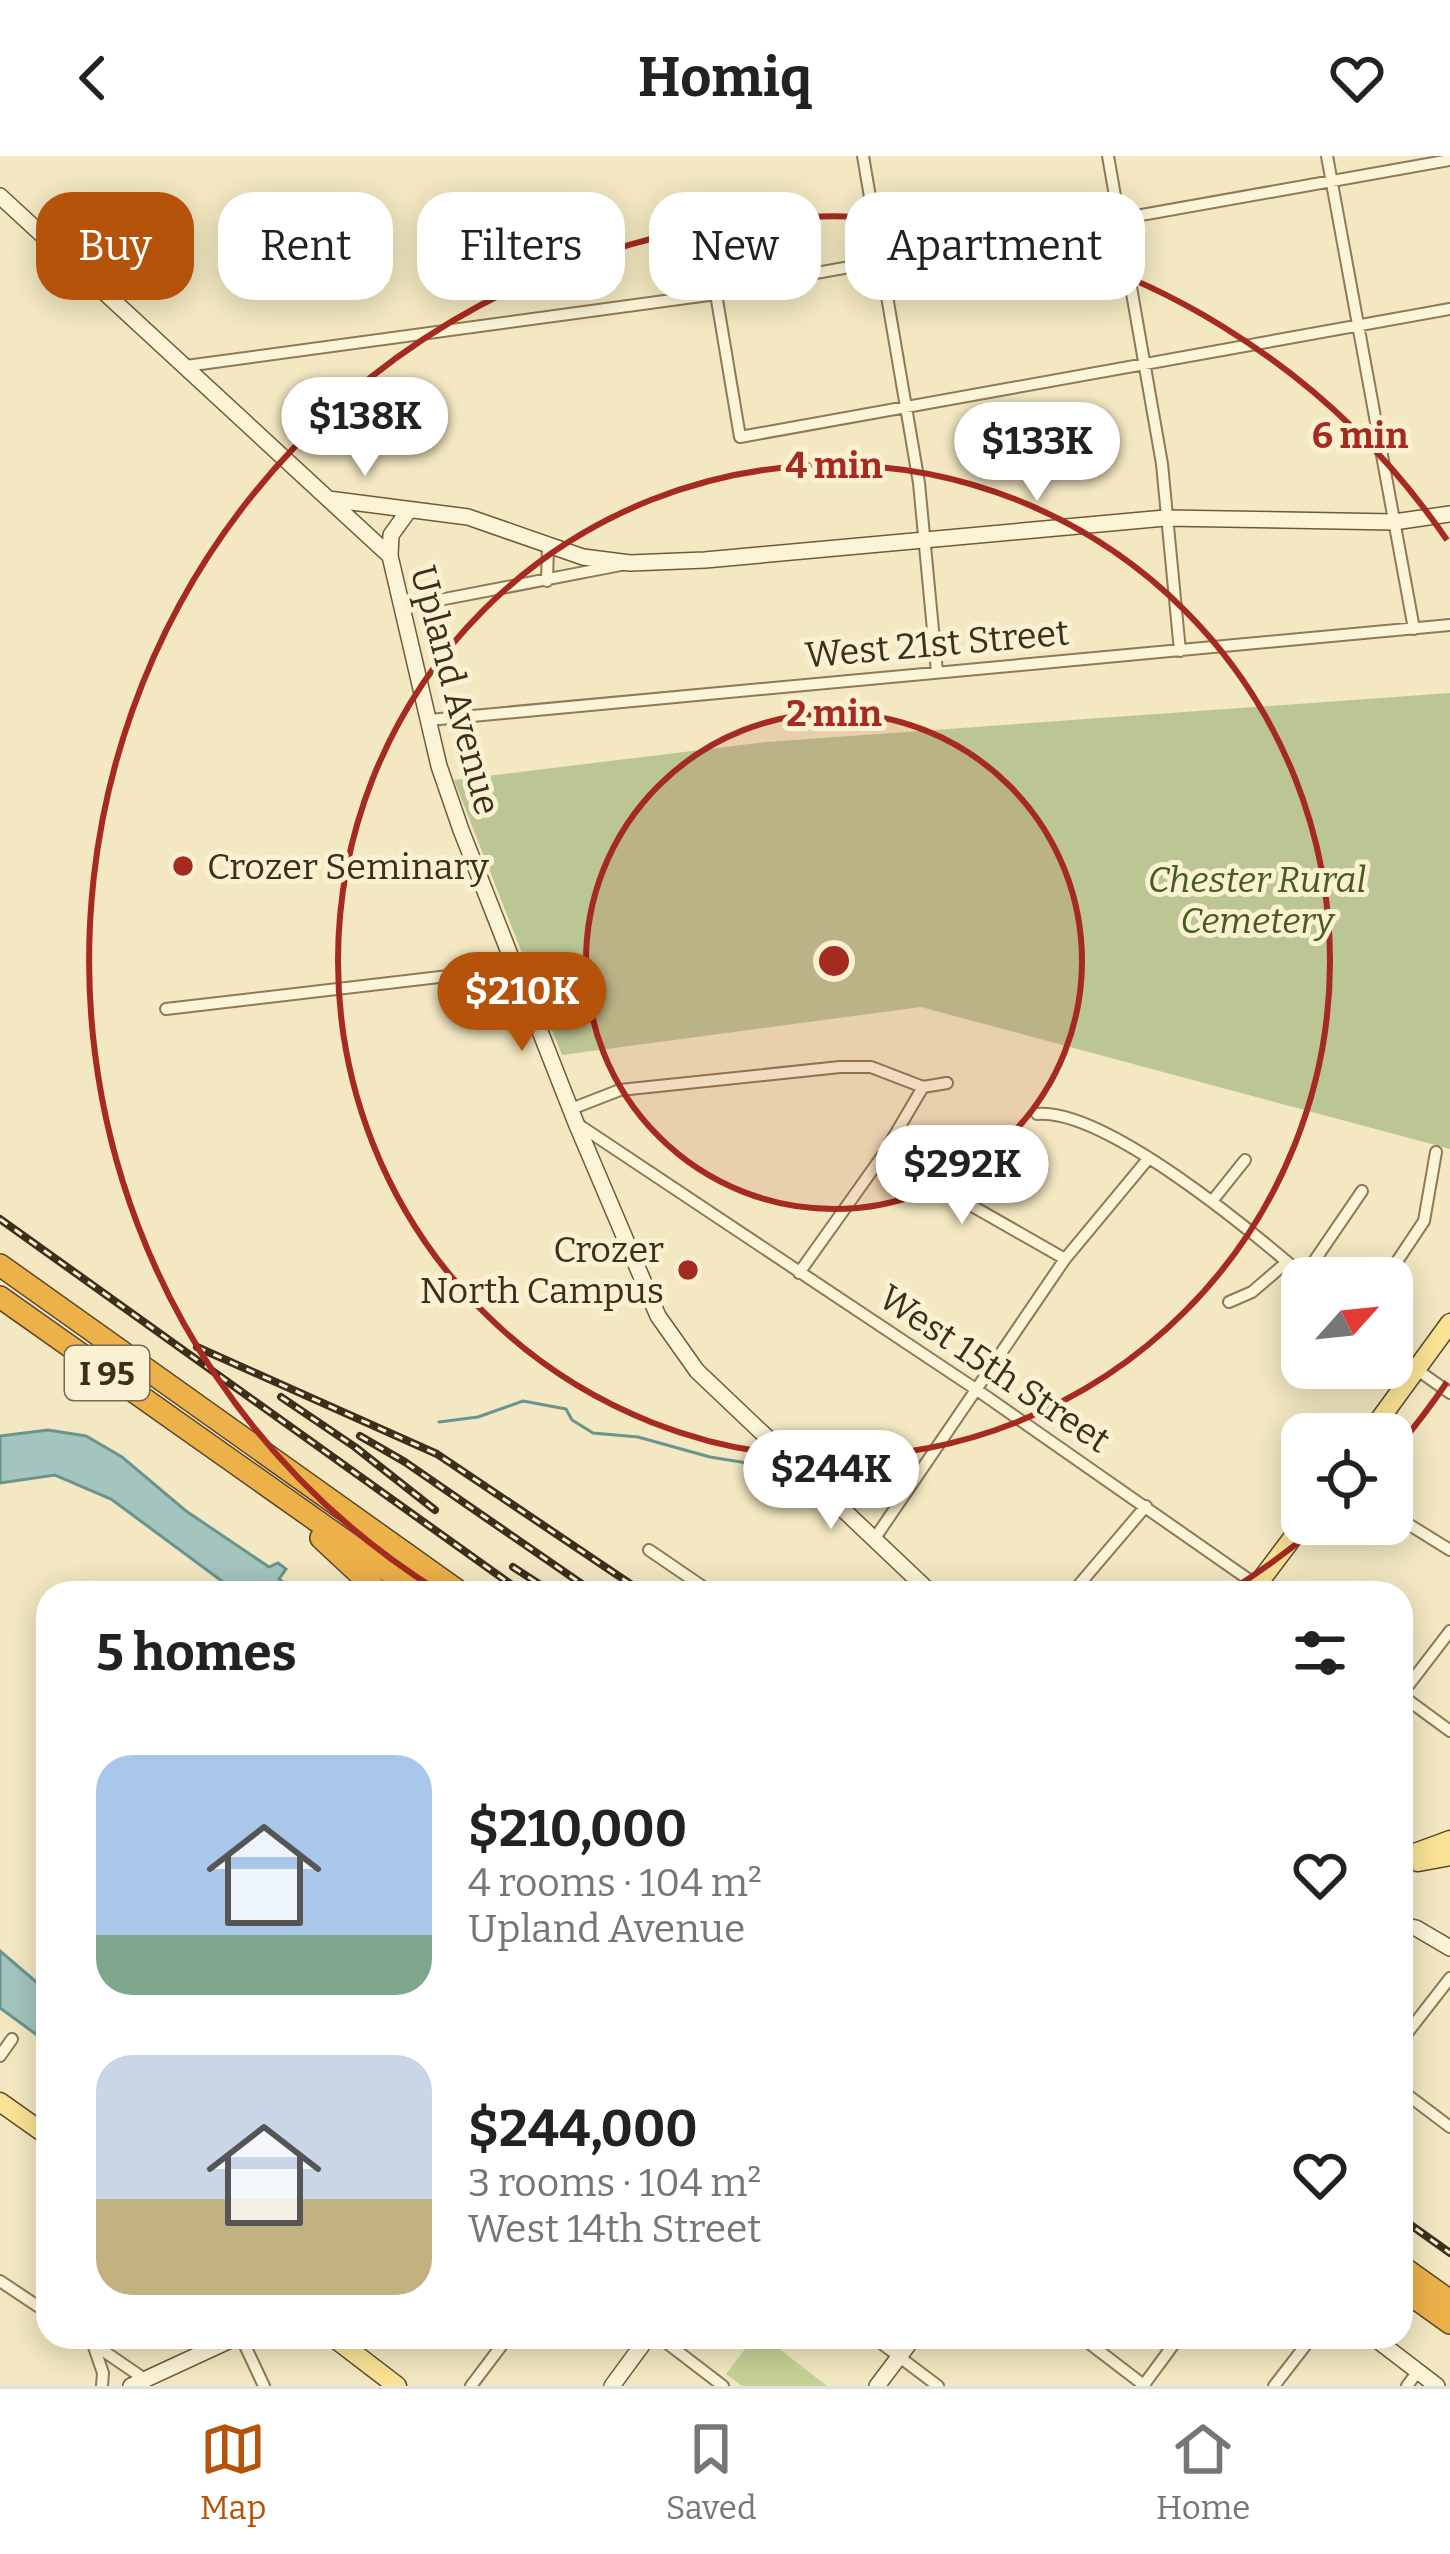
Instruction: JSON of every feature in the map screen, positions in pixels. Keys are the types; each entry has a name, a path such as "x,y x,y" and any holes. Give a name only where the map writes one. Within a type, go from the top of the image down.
{"highway":[{"name":"I 95","path":"0,1265 443,1581"},
{"name":"I 95","path":"0,1297 402,1581"},
{"path":"214,1449 366,1581"},
{"path":"341,1508 465,1581"},
{"path":"1413,2275 1450,2301"},
{"path":"1413,2297 1450,2323"}],"main road":[{"name":"Upland Avenue","path":"0,196 390,556 448,794 646,1292 669,1335 697,1371 875,1538 913,1581"},
{"path":"325,499 467,518 583,557 630,563 1166,518 1394,522 1450,514"},
{"path":"390,556 391,536 409,510"},
{"path":"1384,1413 1450,1323"},
{"path":"1266,1581 1289,1545"},
{"path":"1413,1857 1450,1840"},
{"path":"1413,1861 1450,1856"},
{"path":"1413,1927 1450,1948"},
{"path":"0,2102 36,2128"},
{"path":"139,2383 213,2349"},
{"path":"349,2349 397,2386"},
{"path":"612,2386 639,2349"},
{"path":"877,2386 905,2349"},
{"path":"1389,2349 1437,2386"}],"street":[{"path":"863,156 869,192"},
{"path":"1108,156 1114,192"},
{"path":"1328,156 1414,629"},
{"path":"1145,214 1450,160"},
{"path":"186,366 672,300"},
{"path":"717,300 740,437 1450,309"},
{"path":"887,300 907,405 937,672"},
{"path":"1134,300 1162,464 1180,651"},
{"path":"547,581 548,545"},
{"path":"404,607 630,563"},
{"name":"West 21st Street","path":"429,720 1450,625"},
{"path":"166,1009 516,968"},
{"path":"573,1116 620,1090 840,1067 872,1067 923,1087 946,1083"},
{"path":"799,1273 883,1155 923,1087"},
{"path":"1037,1114 1066,1116 1148,1159 1213,1200 1281,1257"},
{"name":"West 15th Street","path":"573,1116 1147,1506 1246,1581"},
{"path":"1400,1257 1424,1221 1436,1152"},
{"path":"883,1155 1065,1259"},
{"path":"875,1538 1065,1259 1148,1159"},
{"path":"1213,1200 1244,1160"},
{"path":"1318,1257 1362,1191"},
{"path":"1229,1302 1252,1292 1281,1267"},
{"path":"1415,1371 1450,1393"},
{"path":"1082,1581 1147,1506"},
{"path":"1413,1527 1450,1550"},
{"path":"649,1550 694,1581"},
{"path":"1413,1679 1450,1631"},
{"path":"1413,1704 1450,1731"},
{"path":"1413,2026 1450,1978"},
{"path":"0,2056 12,2039"},
{"path":"1413,2099 1450,2127"},
{"path":"0,2281 36,2305"},
{"path":"96,2349 104,2373 102,2386"},
{"path":"103,2349 139,2383"},
{"path":"245,2349 264,2386"},
{"path":"471,2386 499,2349"},
{"path":"675,2349 723,2386"},
{"path":"889,2349 938,2386"},
{"path":"1096,2349 1144,2386 1171,2349"},
{"path":"1274,2386 1303,2349"},
{"path":"1407,2386 1418,2371"},
{"path":"694,2386 705,2372"}],"green space":[{"name":"Chester Rural Cemetery","path":"1450,693 1450,1149 921,1007 562,1055 454,780 766,742"},
{"path":"745,2349 779,2349 827,2386 742,2386 726,2374"}],"water":[{"path":"48,1430 86,1436 122,1457 186,1511 269,1567 278,1563 286,1569 282,1581 222,1581 111,1499 55,1475 0,1483 0,1436"},
{"path":"0,1951 36,1982 36,2034 0,2008"}],"waterway":[{"path":"439,1422 478,1417 523,1401 566,1409 572,1420 593,1433 638,1437 710,1457 771,1467"}],"railway":[{"path":"0,1219 506,1581"},
{"path":"197,1347 437,1454 626,1581"},
{"path":"281,1397 435,1510"},
{"path":"360,1436 578,1581"},
{"path":"513,1567 535,1581"},
{"path":"1413,2227 1450,2253"}],"place":[{"name":"Crozer Seminary","path":"183,866"},
{"name":"Crozer North Campus","path":"688,1270"}]}
